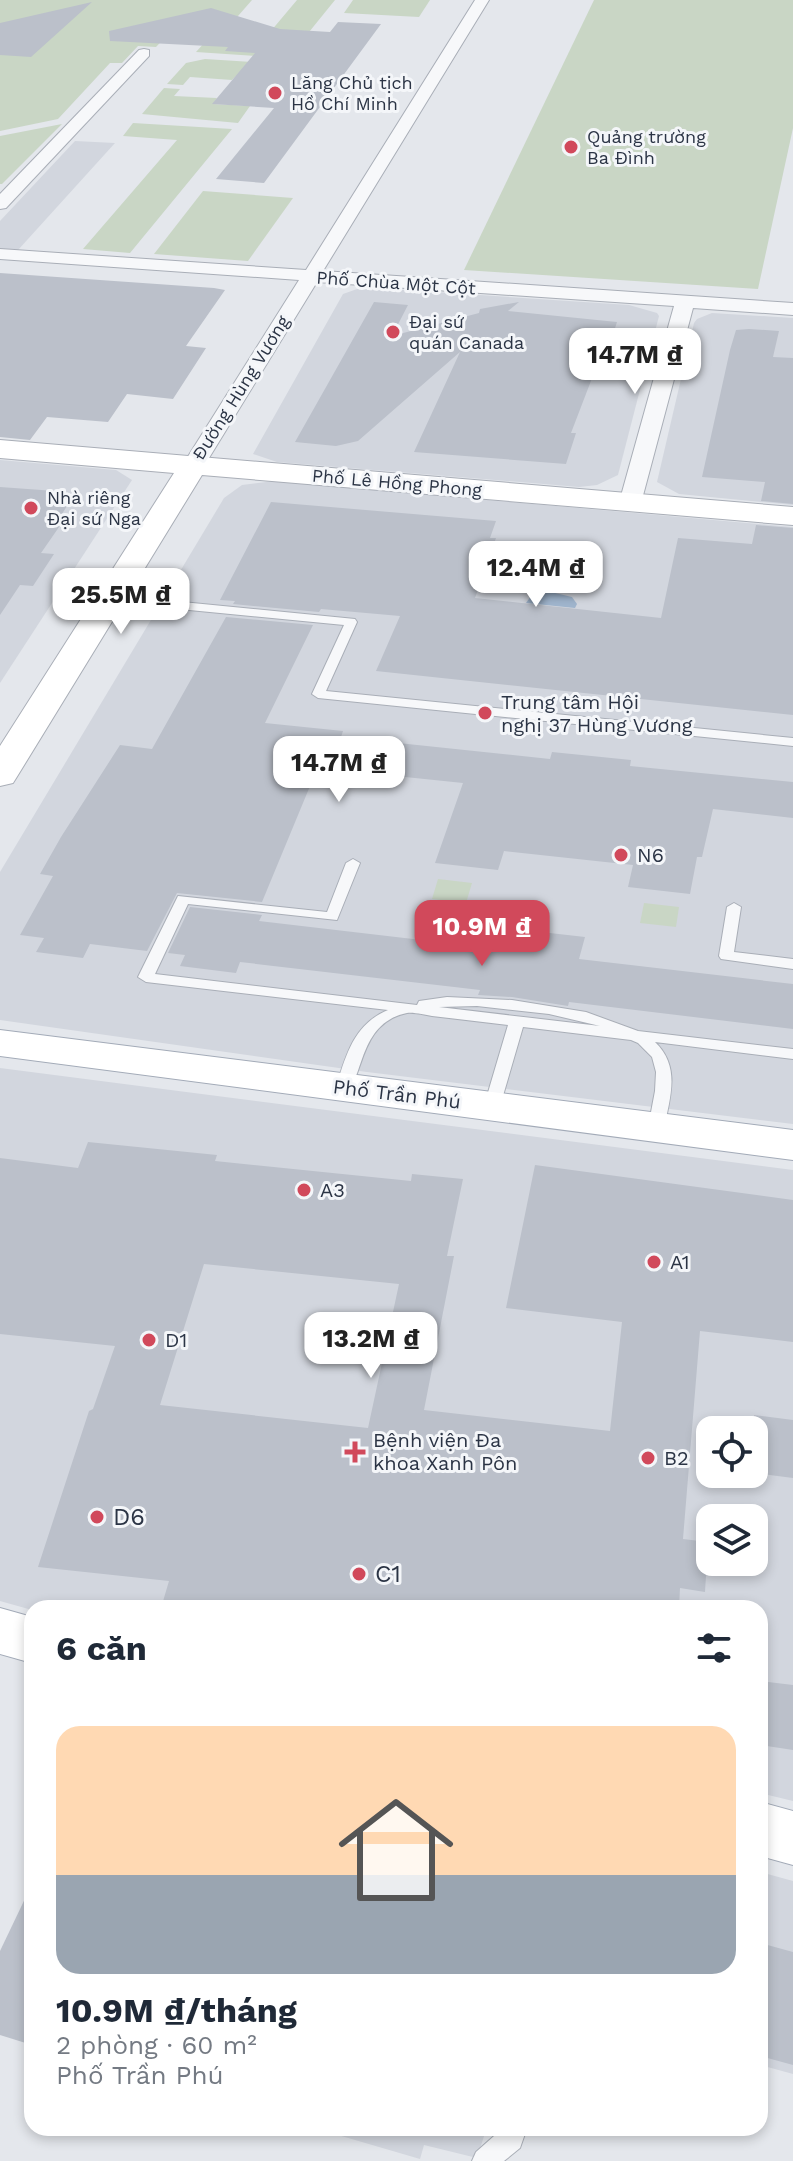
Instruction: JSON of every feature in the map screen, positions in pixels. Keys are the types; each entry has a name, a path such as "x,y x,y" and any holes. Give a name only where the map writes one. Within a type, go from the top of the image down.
{"street":[{"name":"Đường Hùng Vương","path":"0,775 482,0"},
{"path":"0,204 144,53"},
{"name":"Phố Chùa Một Cột","path":"0,254 793,309"},
{"path":"630,503 685,302"},
{"name":"Phố Lê Hồng Phong","path":"0,449 793,516"},
{"name":"Phố Trần Phú","path":"0,1043 793,1145"},
{"path":"0,1631 24,1638"},
{"path":"768,1831 793,1838"}],"lane":[{"path":"111,599 351,622 318,694 793,742"},
{"path":"353,863 332,917 183,899 146,977 793,1054"},
{"path":"734,907 726,956 793,964"},
{"path":"344,1087 364,1032 379,1018 410,1008 449,1001 548,1010 599,1019 658,1052 665,1070 656,1128"},
{"path":"492,1106 517,1021"},
{"path":"485,2161 512,2136"}],"shaded area":[{"path":"75,141 115,143 18,250 0,249 0,221"},
{"path":"360,288 629,305 657,313 659,316 618,475 597,485 579,487 277,462 253,454 343,294"},
{"path":"712,313 793,318 793,505 679,494 657,482 694,323"},
{"path":"0,460 116,470 132,480 0,683"},
{"path":"274,481 793,527 793,1124 367,1072 0,1020 0,872 224,498 242,485"},
{"name":"Bệnh viện Đa khoa Xanh Pôn","path":"0,1068 793,1170 793,1801 768,1795 768,1600 24,1600 24,1608 0,1601"},
{"path":"768,1874 793,1881 793,2074 768,2067"},
{"path":"341,2136 484,2136 477,2158 424,2145 420,2159"}],"green space":[{"path":"0,0 252,0 224,32 172,30 156,47 138,46 122,63 110,63 58,119 0,131"},
{"path":"297,0 335,0 288,58 196,52 206,41 260,44"},
{"path":"353,0 430,0 419,17 344,13"},
{"path":"594,0 793,0 793,128 758,289 464,270"},
{"path":"205,59 283,64 236,76 232,80 190,77 183,85 167,84 186,63"},
{"path":"164,88 180,89 174,96 217,98 213,104 250,106 238,123 142,114"},
{"path":"133,123 232,129 130,253 83,249 177,140 123,136"},
{"path":"62,124 2,184 0,184 0,136"},
{"path":"203,191 293,198 248,261 154,254"},
{"path":"438,879 472,883 466,903 432,899"},
{"path":"644,903 679,907 676,927 640,923"}],"water":[{"path":"551,592 572,597 577,604 575,608 526,603 531,596"}],"building":[{"path":"92,2 31,57 0,55 0,23"},
{"path":"211,8 280,29 330,32 338,22 381,24 264,183 216,179 274,108 212,104 255,53 225,51 228,47 110,41 109,31"},
{"path":"0,273 225,290 186,346 206,348 173,399 127,394 108,422 47,417 30,440 0,437"},
{"path":"374,302 408,305 392,336 479,313 480,309 519,302 508,311 617,322 602,368 594,373 571,433 576,433 566,464 414,452 460,352 358,441 336,446 295,442"},
{"path":"736,330 779,331 773,357 793,358 793,504 761,501 765,482 702,477"},
{"path":"0,487 69,492 67,495 74,495 60,517 66,517 41,553 54,554 33,586 20,585 0,615"},
{"path":"271,502 496,521 490,538 496,538 475,598 661,618 678,538 752,544 756,525 793,528 793,715 376,671 400,616 321,609 319,612 233,604 235,601 220,600"},
{"path":"226,617 313,625 265,723 343,731 341,737 550,759 552,752 631,760 630,766 793,782 793,818 713,809 702,857 697,857 690,894 628,887 633,865 504,851 498,870 435,863 463,783 328,769 326,775 315,774 262,902 177,893 147,951 90,944 83,958 36,952 44,938 20,935 53,876 40,874 120,745 152,749"},
{"path":"190,907 262,915 259,921 490,948 497,927 585,937 579,959 793,984 793,1029 569,1002 568,1006 478,995 480,990 240,962 236,973 180,966 185,955 168,953"},
{"path":"88,1142 217,1155 215,1161 411,1181 412,1174 463,1179 447,1256 454,1256 424,1410 610,1431 622,1322 506,1308 535,1165 793,1200 793,1342 700,1331 683,1539 696,1541 696,1576 706,1576 705,1592 680,1588 679,1600 163,1600 169,1581 38,1567 89,1411 93,1409 115,1346 0,1334 0,1158 78,1168","holes":["204,1264 399,1284 368,1428 160,1405"]},
{"path":"768,1417 793,1420 793,1478 768,1475"},
{"path":"768,1682 793,1685 793,1750 768,1746"},
{"path":"24,1901 24,2042 0,2035 0,1951"},
{"path":"768,1945 793,1952 793,2065 768,2058"}],"place":[{"name":"Lăng Chủ tịch Hồ Chí Minh","path":"275,93"},
{"name":"Quảng trường Ba Đình","path":"571,147"},
{"name":"Đại sứ quán Canada","path":"393,332"},
{"name":"Nhà riêng Đại sứ Nga","path":"31,508"},
{"name":"Trung tâm Hội nghị 37 Hùng Vương","path":"485,713"},
{"name":"N6","path":"621,855"},
{"name":"A3","path":"304,1190"},
{"name":"A1","path":"654,1262"},
{"name":"D1","path":"149,1340"},
{"name":"Bệnh viện Đa khoa Xanh Pôn","path":"355,1452"},
{"name":"B2","path":"648,1458"},
{"name":"D6","path":"97,1517"},
{"name":"C1","path":"359,1574"}]}
